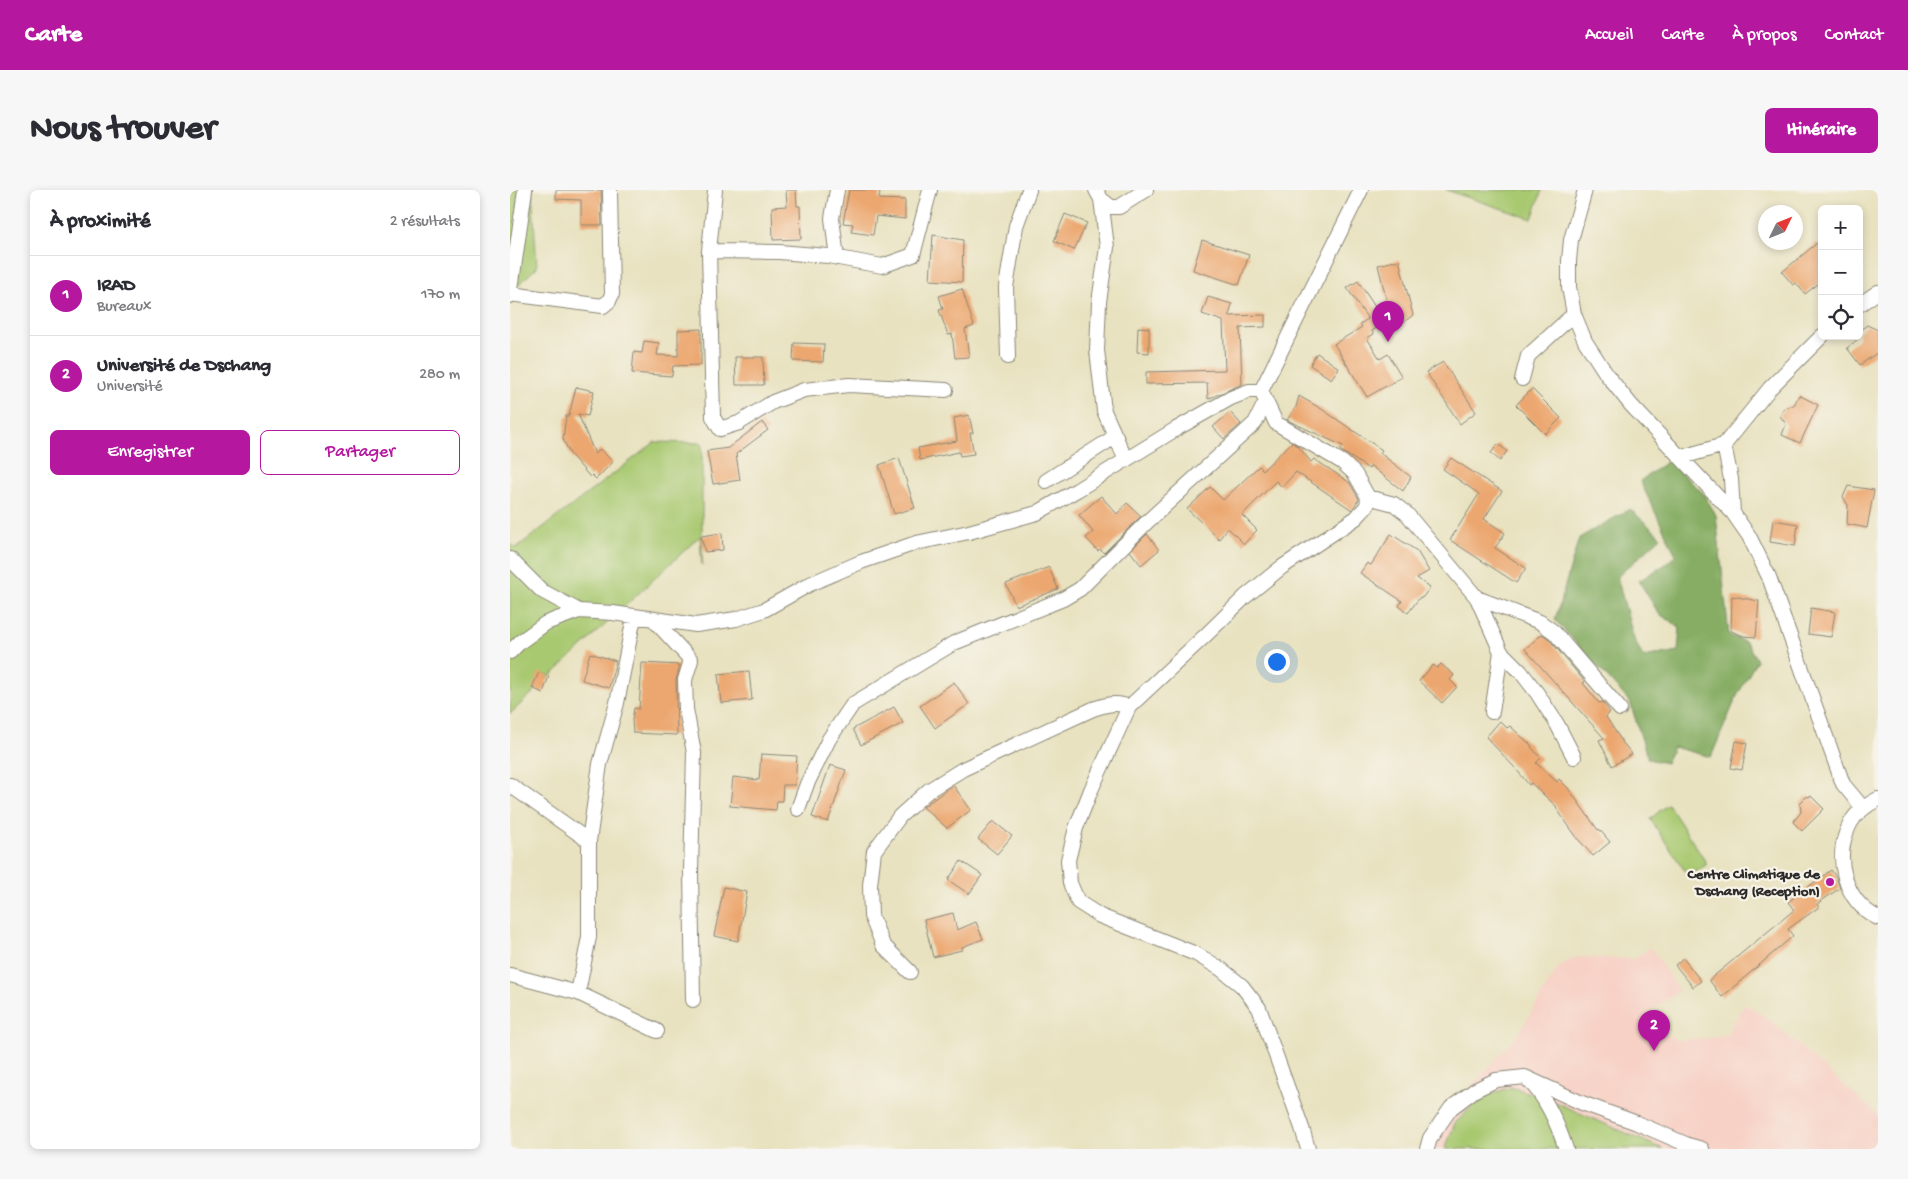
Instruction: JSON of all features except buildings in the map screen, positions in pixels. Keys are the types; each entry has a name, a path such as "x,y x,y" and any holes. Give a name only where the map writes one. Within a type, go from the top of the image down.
{"street":[{"path":"525,190 510,295 602,306 609,301 612,294 610,190"},
{"path":"715,190 709,251 713,417 720,429 739,423 773,402 804,390 849,385 946,390"},
{"path":"837,190 832,218 837,258"},
{"path":"709,251 779,252 837,258 882,266 913,255 930,190"},
{"path":"1008,357 1006,287 1016,226 1029,190"},
{"path":"1099,195 1111,207 1120,207 1146,190"},
{"path":"798,809 804,790 829,739 853,704 954,642 1063,599 1080,589 1148,521 1255,423 1263,397 1360,190"},
{"path":"1585,190 1571,240 1569,287 1574,314 1586,341 1607,375 1631,405 1733,513 1749,536 1769,577 1843,784 1863,808"},
{"path":"1099,195 1107,247 1099,302 1097,350 1104,411 1126,460"},
{"path":"1863,302 1878,292"},
{"path":"1522,379 1528,356 1574,314"},
{"path":"1682,457 1724,445 1770,388 1818,340"},
{"path":"510,652 520,642 546,623 580,612 613,613 696,625 736,619 764,610 810,584 861,562 916,543 979,530 1037,513 1231,398 1249,391 1263,397 1276,423 1342,462 1355,474 1368,497 1367,506 1356,518 1282,567 1246,596 1129,707 1091,790 1076,828 1068,860 1070,883 1078,902 1100,916 1196,954 1221,969 1242,986 1259,1008 1308,1149"},
{"path":"1046,482 1116,436"},
{"path":"1724,445 1731,479 1733,513"},
{"path":"1368,497 1394,504 1408,514 1477,598 1501,652 1537,692 1574,757"},
{"path":"510,559 542,591 580,612"},
{"path":"1477,598 1540,622 1554,632 1620,709"},
{"path":"578,993 589,937 588,841 600,764 618,703 634,617"},
{"path":"653,619 692,660 684,680 686,709 694,753 692,871 693,1000"},
{"path":"1492,712 1501,652"},
{"path":"910,972 883,945 871,916 870,885 874,850 900,816 929,790 962,769 1093,709 1108,704 1123,704 1129,707"},
{"path":"510,786 588,841"},
{"path":"1878,799 1863,808 1850,823 1844,838 1842,856 1843,873 1860,905 1878,918"},
{"path":"510,975 578,993 657,1031"},
{"path":"1427,1149 1430,1138 1451,1108 1475,1090 1496,1080 1525,1077 1582,1103 1702,1149"},
{"path":"1525,1077 1540,1091 1561,1134 1566,1149"}],"shaded area":[{"path":"1651,947 1679,991 1646,1014 1653,1025 1676,1040 1710,1038 1727,1034 1744,1004 1766,1017 1878,1115 1878,1149 1432,1149 1434,1137 1466,1092 1519,1033 1559,966 1577,957 1634,959"}],"green space":[{"path":"510,190 532,190 537,267 510,293"},
{"path":"1446,190 1542,190 1532,219"},
{"path":"655,442 702,443 702,565 700,536 510,714 510,544 516,548"},
{"path":"1668,461 1703,493 1716,515 1729,635 1746,642 1757,660 1737,696 1711,757 1673,747 1666,763 1648,759 1630,702 1555,620 1579,538 1630,509 1661,537 1617,577 1634,639 1643,657 1678,651 1680,627 1659,614 1639,581 1666,564 1676,555 1640,481"},
{"path":"1668,804 1707,864 1689,877 1650,819"},
{"path":"1511,1087 1543,1097 1663,1149 1445,1149 1455,1123 1482,1097"}],"place":[{"name":"IRAD","path":"1388,342"},
{"name":"Centre Climatique de Dschang (Reception)","path":"1830,882"},
{"name":"Université de Dschang","path":"1654,1051"}]}
